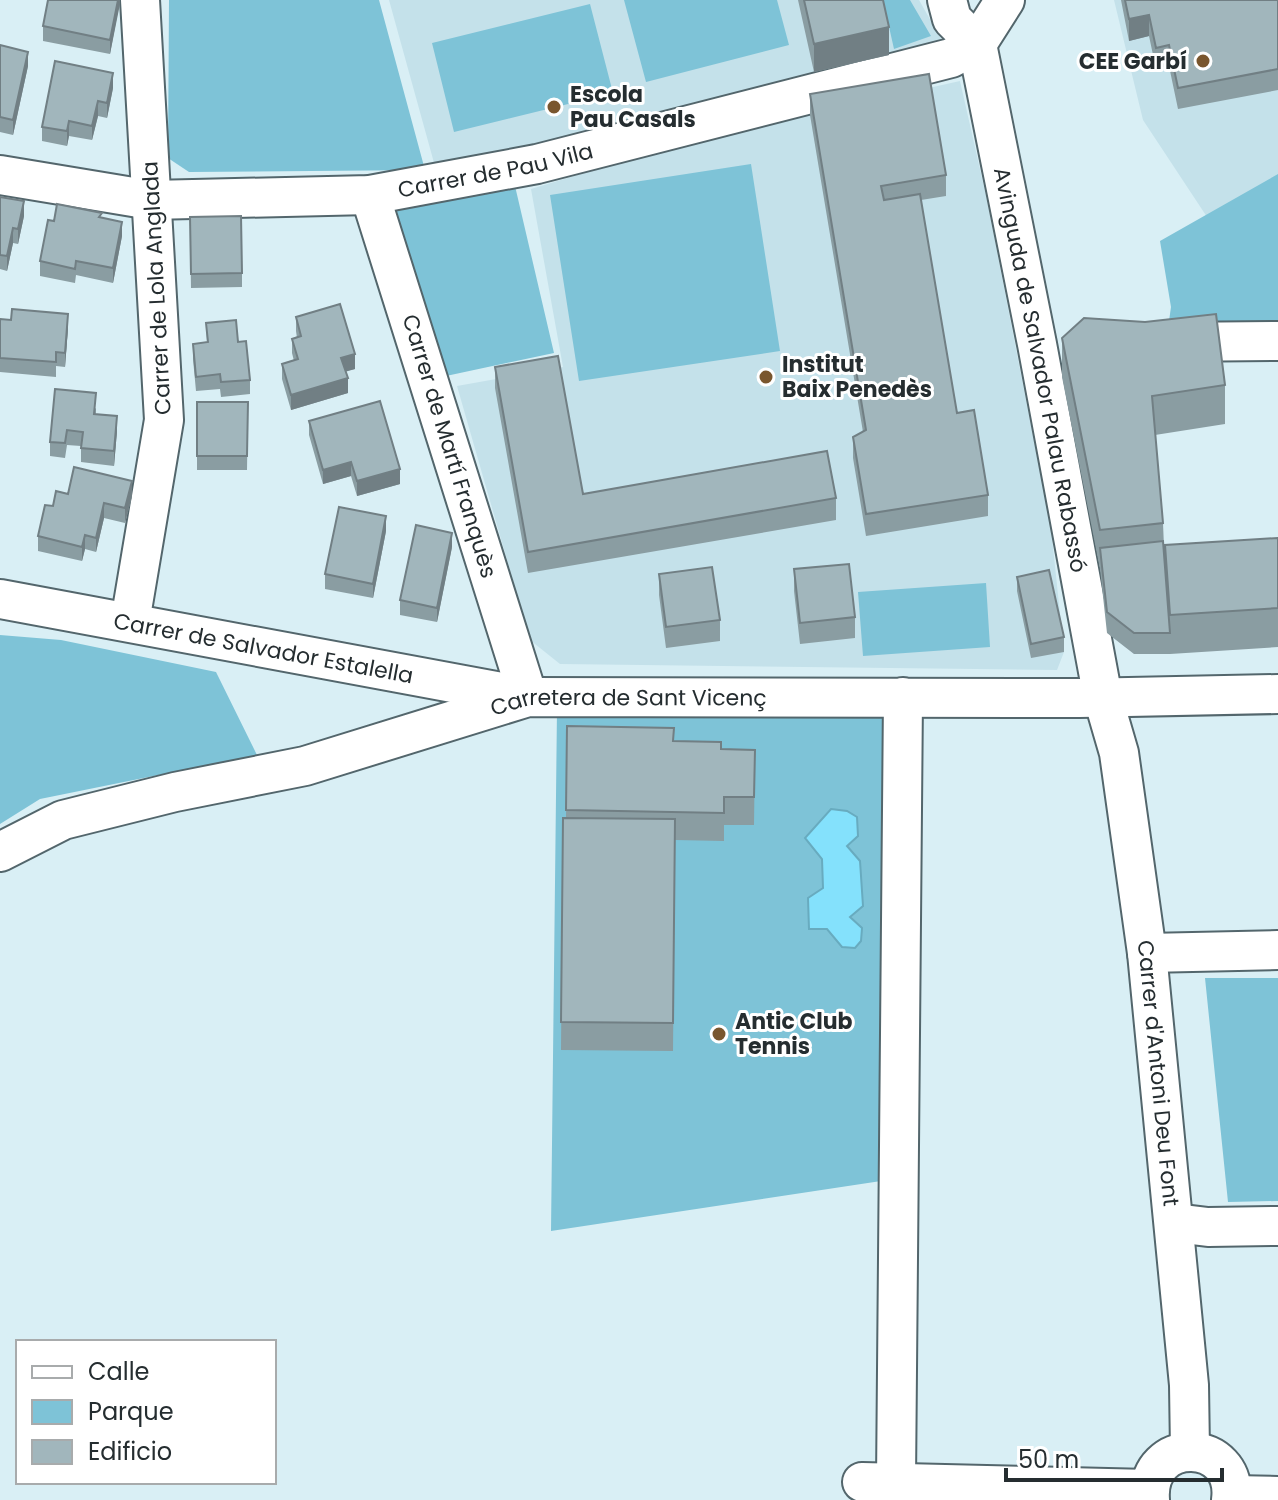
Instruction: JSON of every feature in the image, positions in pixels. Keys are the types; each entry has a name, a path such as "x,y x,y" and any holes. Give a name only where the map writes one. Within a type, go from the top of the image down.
{"street":[{"name":"Carrer de Lola Anglada","path":"130,622 164,420 140,0"},
{"path":"947,0 952,19 977,44 1005,0"},
{"name":"Carrer de Pau Vila","path":"0,175 151,200 370,195 537,164 951,58 977,44"},
{"name":"Avinguda de Salvador Palau Rabassó","path":"977,44 1053,344 1103,698"},
{"name":"Carrer de Martí Franquès","path":"370,195 528,697"},
{"path":"1138,343 1278,341"},
{"name":"Carrer de Salvador Estalella","path":"0,599 528,697"},
{"name":"Carretera de Sant Vicenç","path":"0,852 63,820 175,792 305,766 528,697 1103,698 1278,694"},
{"path":"903,697 879,1482 1150,1494 1158,1466 1178,1453 1190,1451 1211,1457 1220,1464 1227,1473 1231,1498 1278,1496"},
{"name":"Carrer d'Antoni Deu Font","path":"1103,698 1119,753 1147,953 1189,1385 1190,1451"},
{"path":"1147,953 1278,950"},
{"path":"1175,1223 1208,1227 1278,1226"}],"shaded area":[{"name":"Escola Pau Casals","path":"389,0 919,0 944,44 436,170"},
{"name":"CEE Garbí","path":"1114,0 1278,0 1278,177 1209,220 1143,120"},
{"name":"Institut Baix Penedès","path":"960,81 987,200 1051,528 1064,652 1057,670 560,664 530,640 457,386 563,367 531,189 687,142"},
{"path":"831,809 847,811 857,817 858,836 847,846 860,861 863,906 850,917 862,928 861,941 855,948 842,947 827,929 809,929 808,898 823,888 822,859 805,838"}],"green space":[{"path":"169,0 379,0 425,170 189,172 168,158"},
{"path":"624,0 777,0 789,45 646,82"},
{"path":"883,0 910,0 931,36 894,49"},
{"path":"590,4 613,93 454,132 432,43"},
{"path":"751,164 780,351 579,381 550,195"},
{"path":"1278,174 1278,340 1166,342 1171,307 1160,241"},
{"path":"515,186 554,353 446,376 391,202"},
{"path":"986,583 990,647 863,656 858,592"},
{"path":"0,635 61,640 216,672 257,755 40,799 0,824"},
{"name":"Antic Club Tennis","path":"557,709 888,718 881,1181 551,1231"},
{"path":"1205,978 1278,978 1278,1201 1228,1202"}],"building":[{"path":"48,0 118,0 110,40 43,26"},
{"path":"804,0 883,0 889,27 814,44"},
{"path":"1125,0 1278,0 1278,69 1178,88 1169,45 1156,48 1149,15 1129,19"},
{"path":"0,45 28,52 13,120 0,117"},
{"path":"55,61 113,73 107,103 98,101 92,126 69,121 67,131 42,127"},
{"path":"929,74 946,175 881,186 884,200 920,194 957,413 974,410 988,495 866,514 853,437 866,430 810,94"},
{"path":"0,197 24,201 18,229 13,228 7,256 0,255"},
{"path":"57,204 102,213 99,217 122,222 113,268 76,261 75,269 40,261 48,220 54,221"},
{"path":"241,216 242,273 191,274 190,217"},
{"path":"340,304 355,354 341,358 348,378 291,395 282,364 298,359 292,339 301,336 296,317"},
{"path":"12,309 68,314 65,353 56,352 56,362 0,358 0,319 11,320"},
{"path":"1216,314 1225,385 1152,396 1163,523 1100,530 1062,338 1084,318 1145,322"},
{"path":"236,320 238,342 246,341 250,380 221,382 220,374 196,377 193,344 208,342 206,323"},
{"path":"558,356 583,494 827,451 836,498 528,552 495,367"},
{"path":"55,389 96,393 94,414 117,416 114,451 81,448 83,432 67,430 65,443 50,442"},
{"path":"380,401 400,469 357,481 351,462 323,470 309,421"},
{"path":"197,402 248,402 247,456 197,456"},
{"path":"74,467 132,481 125,508 104,503 96,538 85,535 82,547 38,536 45,505 53,506 56,491 68,494"},
{"path":"339,507 386,516 373,584 325,574"},
{"path":"416,525 452,533 437,608 400,600"},
{"path":"1278,538 1278,608 1170,615 1165,545"},
{"path":"1163,541 1170,633 1134,633 1107,612 1100,548"},
{"path":"849,564 855,617 800,623 794,569"},
{"path":"712,567 720,620 666,627 659,574"},
{"path":"1049,570 1064,637 1031,644 1017,577"},
{"path":"567,726 674,728 673,741 721,742 721,749 755,750 754,797 724,797 724,813 566,810"},
{"path":"563,818 675,819 673,1023 561,1022"}],"place":[{"name":"CEE Garbí","path":"1203,61"},
{"name":"Escola Pau Casals","path":"554,107"},
{"name":"Institut Baix Penedès","path":"766,377"},
{"name":"Antic Club Tennis","path":"719,1034"}]}
